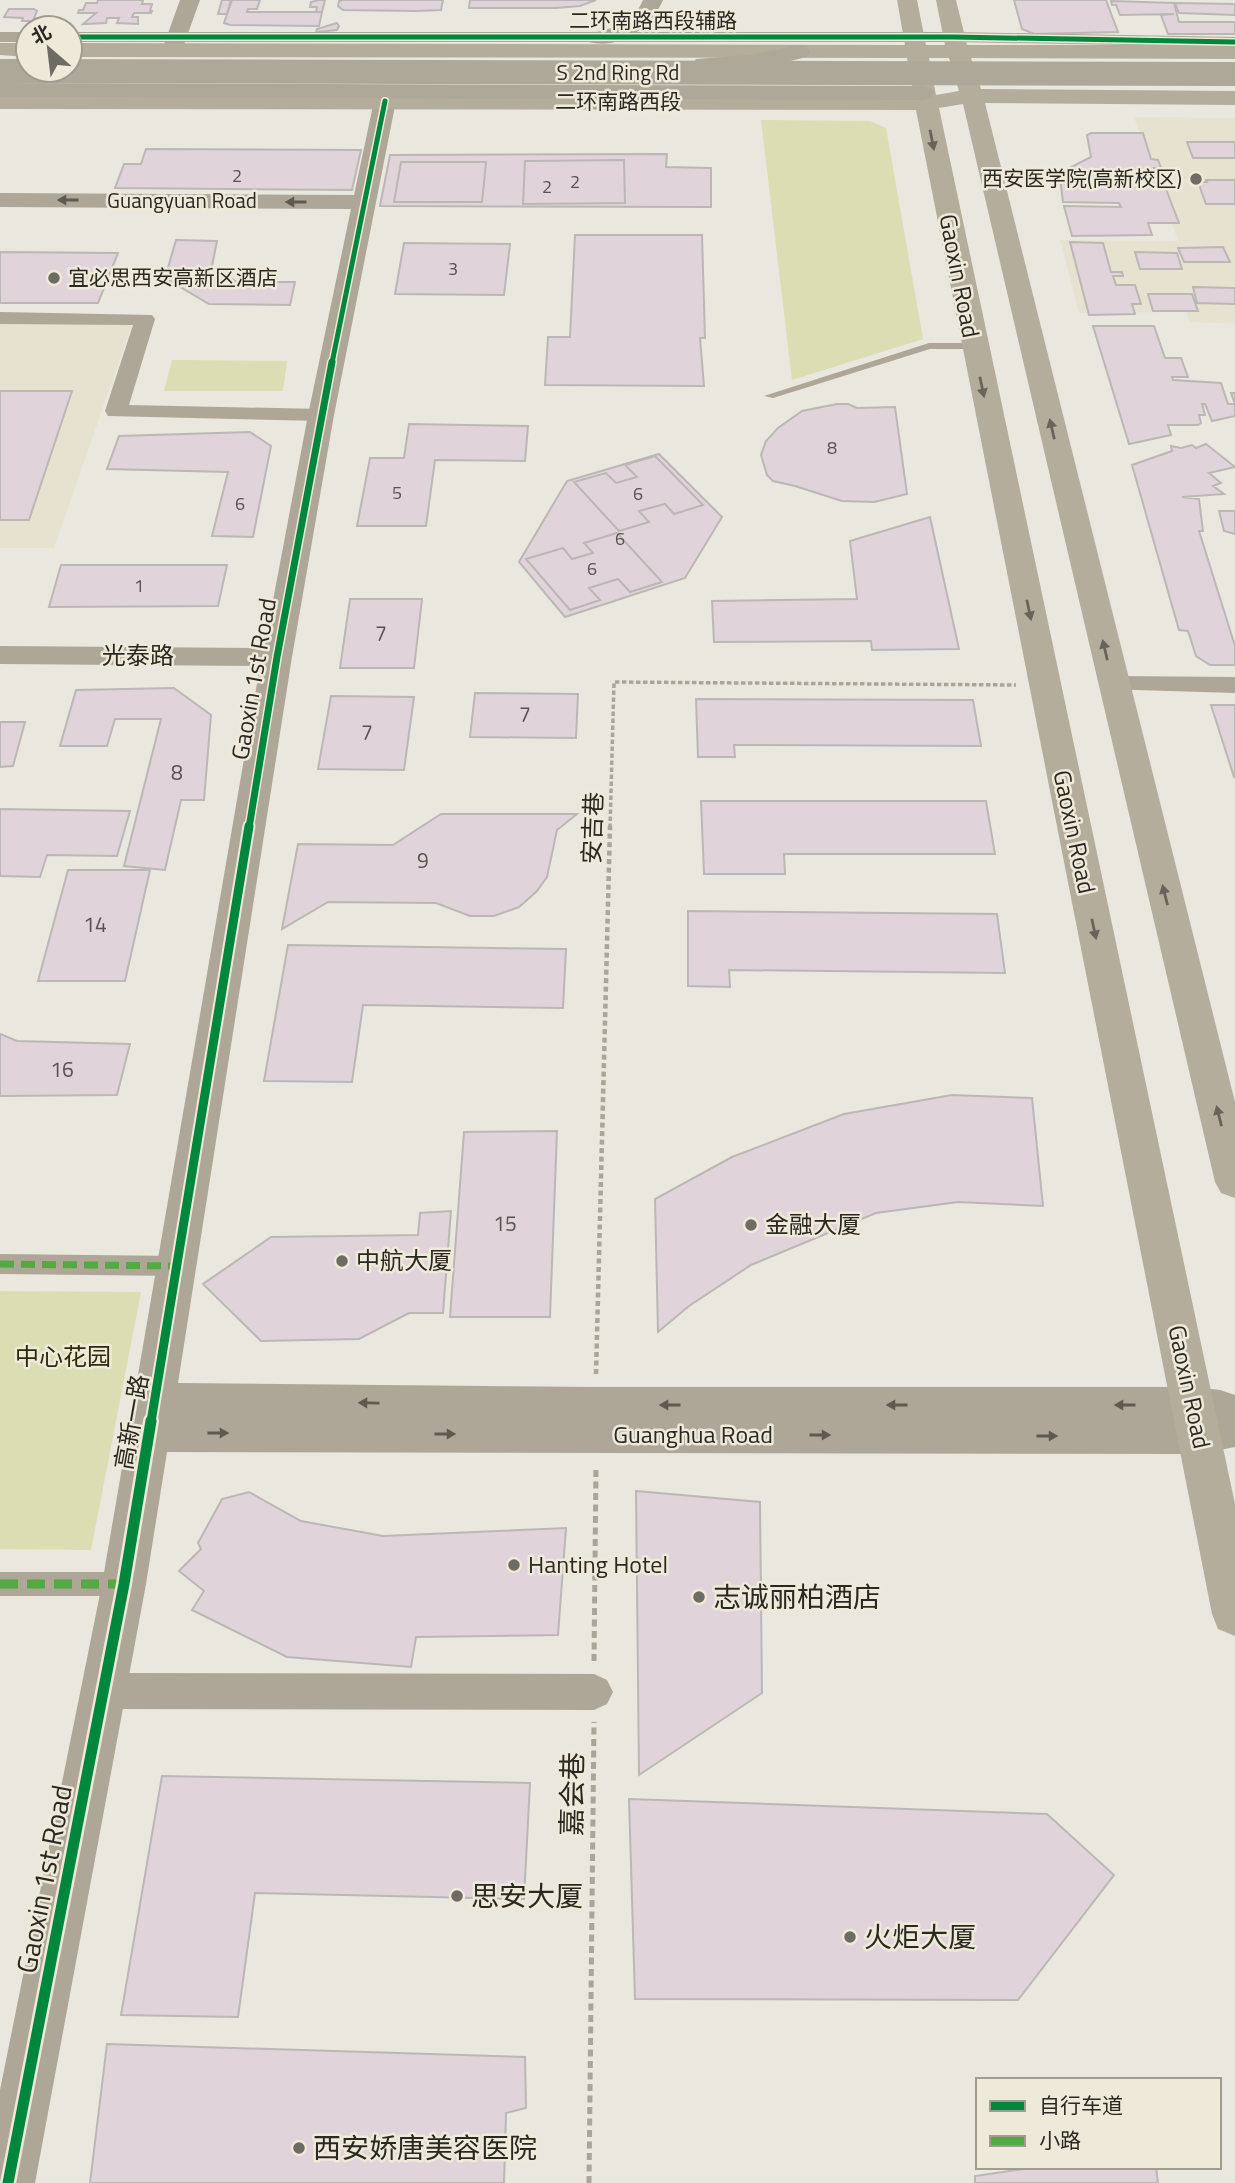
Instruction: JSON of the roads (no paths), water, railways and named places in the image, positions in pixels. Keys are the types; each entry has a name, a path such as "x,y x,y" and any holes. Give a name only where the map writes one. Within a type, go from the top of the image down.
{"highway":[{"path":"84,62 694,64 750,62 799,52"},
{"name":"S 2nd Ring Rd","path":"0,71 1235,74"},
{"name":"S 2nd Ring Rd","path":"0,81 1235,84"},
{"path":"0,90 924,98"}],"main road":[{"name":"Gaoxin Road","path":"907,0 924,98 1045,685 1209,1423 1235,1614"},
{"path":"946,0 955,43 972,96 1235,1182"},
{"path":"84,49 175,44 799,52 955,43 1235,52"},
{"name":"二环南路西段","path":"0,102 385,102 972,96 1235,98"}],"street":[{"path":"175,44 190,0"},
{"path":"596,38 610,37 631,30 646,14 653,0"},
{"name":"二环南路西段辅路","path":"84,38 175,44 596,38 915,44"},
{"path":"955,43 1235,42"},
{"name":"Gaoxin 1st Road","path":"178,1266 277,657 321,415 385,102"},
{"name":"Guangyuan Road","path":"0,200 364,202"},
{"path":"0,318 145,319 116,411 321,415"},
{"name":"光泰路","path":"0,655 277,657"},
{"path":"1113,684 1235,685"},
{"path":"0,1264 178,1266"},
{"name":"高新一路","path":"124,1584 178,1266"},
{"name":"Guanghua Road","path":"153,1417 1209,1423 1235,1410"},
{"path":"0,1584 124,1584"},
{"name":"Gaoxin 1st Road","path":"8,2183 124,1584"},
{"path":"104,1691 594,1692"}],"lane":[{"path":"769,396 929,346 974,346"}],"place":[{"name":"西安医学院(高新校区)","path":"1196,179"},
{"name":"宜必思西安高新区酒店","path":"54,278"},
{"name":"金融大厦","path":"751,1225"},
{"name":"中航大厦","path":"342,1261"},
{"name":"Hanting Hotel","path":"514,1565"},
{"name":"志诚丽柏酒店","path":"699,1597"},
{"name":"思安大厦","path":"457,1896"},
{"name":"火炬大厦","path":"850,1937"},
{"name":"西安娇唐美容医院","path":"299,2148"}],"park label":[{"name":"中心花园","path":"63,1357"}]}
